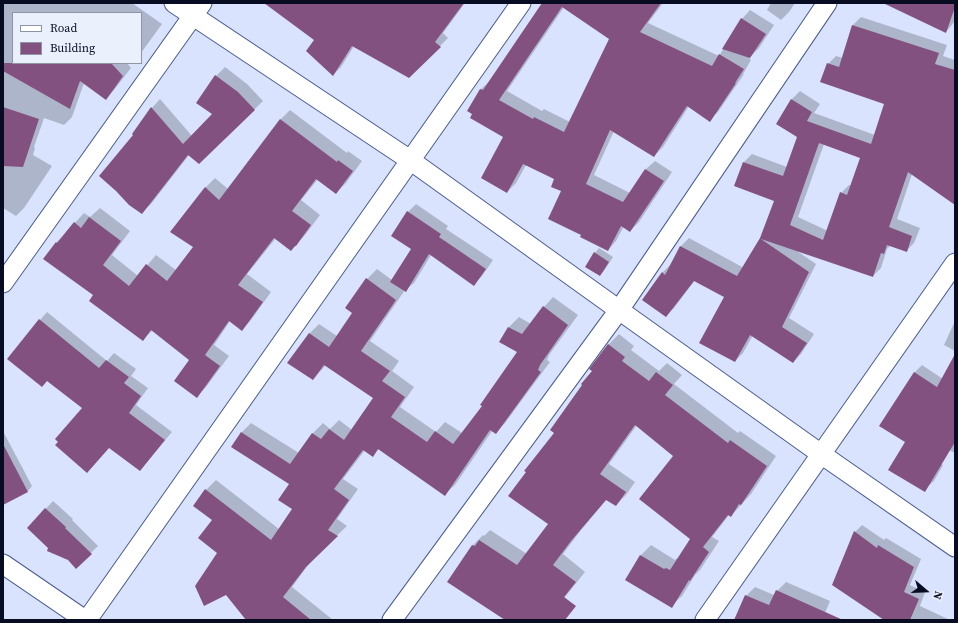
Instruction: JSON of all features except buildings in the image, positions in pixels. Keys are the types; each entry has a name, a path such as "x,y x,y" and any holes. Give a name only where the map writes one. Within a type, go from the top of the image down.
{"street":[{"path":"174,3 197,10 410,160 821,454 955,547"},
{"path":"3,564 86,620 521,3"},
{"path":"392,620 619,310 827,3"},
{"path":"3,282 197,10"},
{"path":"705,620 955,263"}]}
